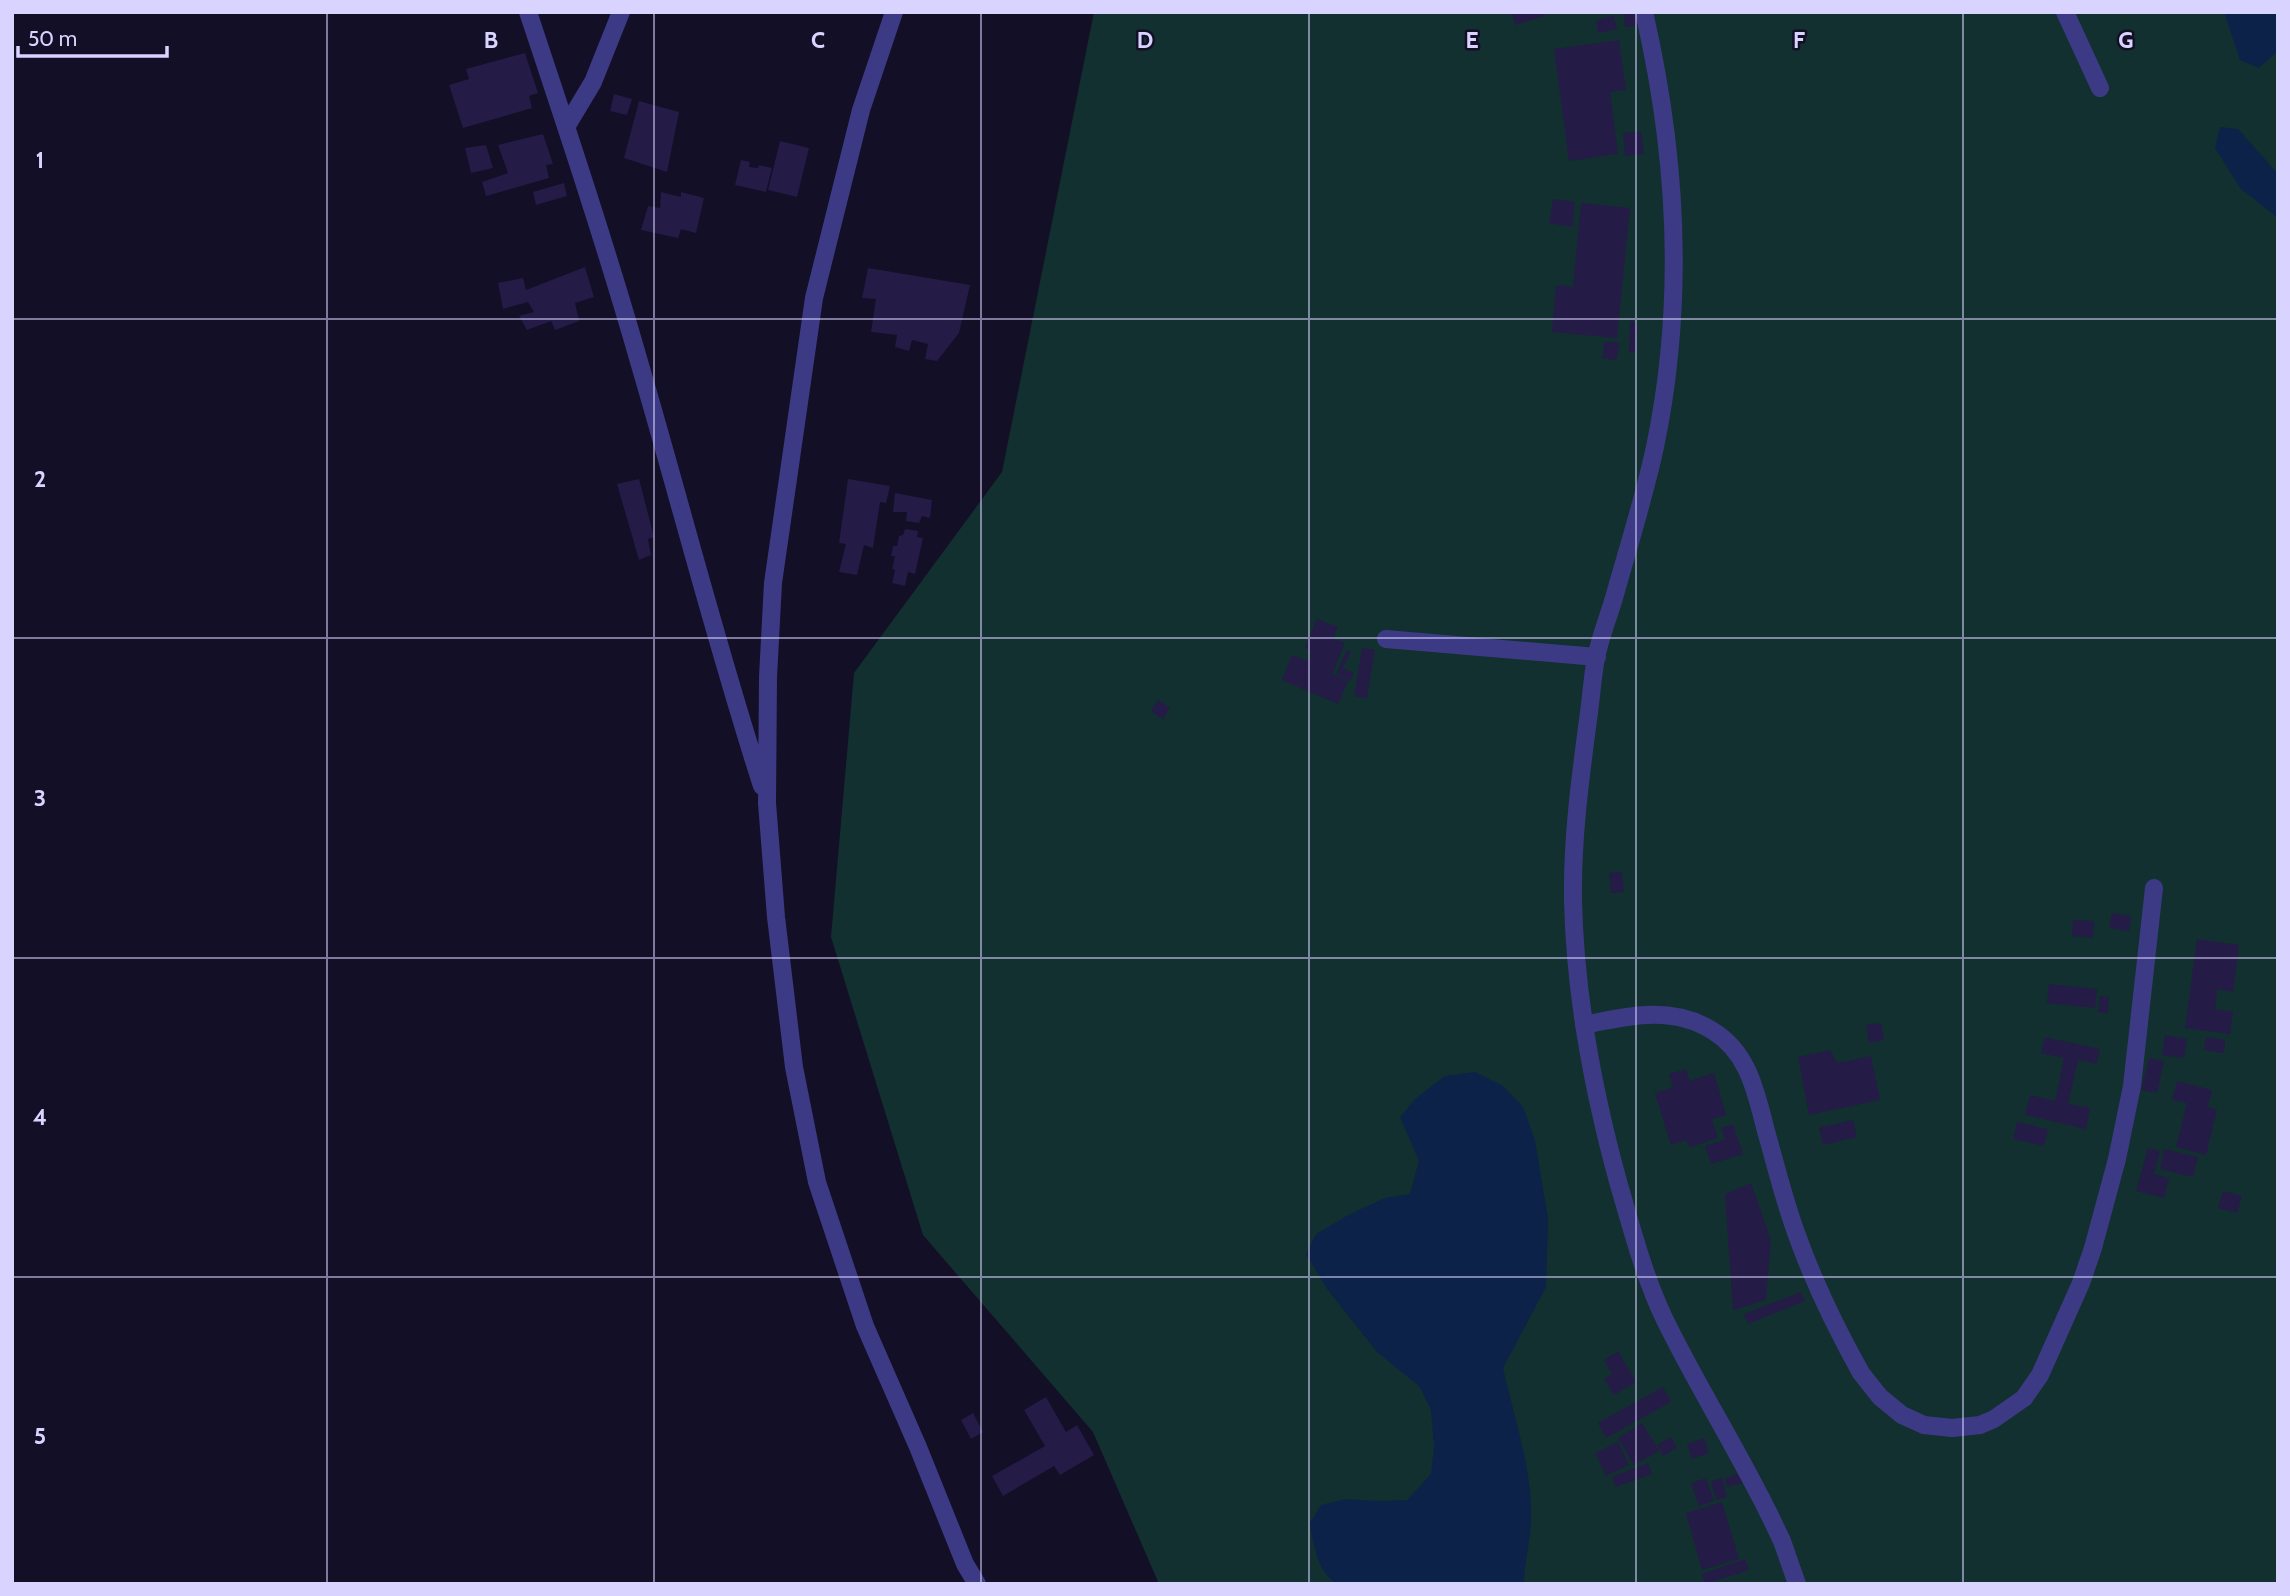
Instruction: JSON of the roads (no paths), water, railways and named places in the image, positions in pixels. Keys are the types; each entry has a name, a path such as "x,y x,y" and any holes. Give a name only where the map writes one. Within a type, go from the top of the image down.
{"street":[{"path":"528,12 643,375 724,663 767,803"},
{"path":"566,127 593,82 621,12"},
{"path":"894,12 861,110 814,298 806,344 773,583 768,677 767,803 776,917 792,1054 817,1182 865,1326 918,1447 965,1564 970,1584"},
{"path":"1643,12 1667,135 1674,222 1674,291 1668,364 1655,444 1597,657 1574,850 1575,939 1592,1077 1613,1163 1648,1278 1668,1326 1771,1518 1797,1584"},
{"path":"2065,12 2080,39 2100,89"},
{"path":"1386,639 1597,657"},
{"path":"1584,1025 1621,1018 1668,1014 1712,1030 1732,1047 1745,1065 1756,1091 1797,1234 1815,1282 1865,1379 1892,1408 1911,1420 1939,1428 1980,1425 1994,1419 2024,1398 2040,1375 2081,1283 2093,1248 2117,1159 2132,1086 2154,888"},
{"path":"965,1564 977,1584"}],"water":[{"path":"2224,12 2278,12 2278,51 2259,68 2240,60"},
{"path":"2220,127 2238,129 2278,174 2278,218 2241,189 2215,148"},
{"path":"1475,1072 1503,1086 1523,1107 1535,1140 1548,1219 1546,1287 1503,1368 1522,1443 1531,1500 1531,1526 1524,1584 1337,1584 1321,1565 1310,1523 1321,1505 1346,1499 1407,1500 1431,1474 1434,1447 1431,1410 1419,1386 1377,1352 1327,1289 1306,1254 1316,1234 1350,1214 1385,1198 1410,1194 1419,1161 1400,1117 1415,1099 1445,1076"}]}
